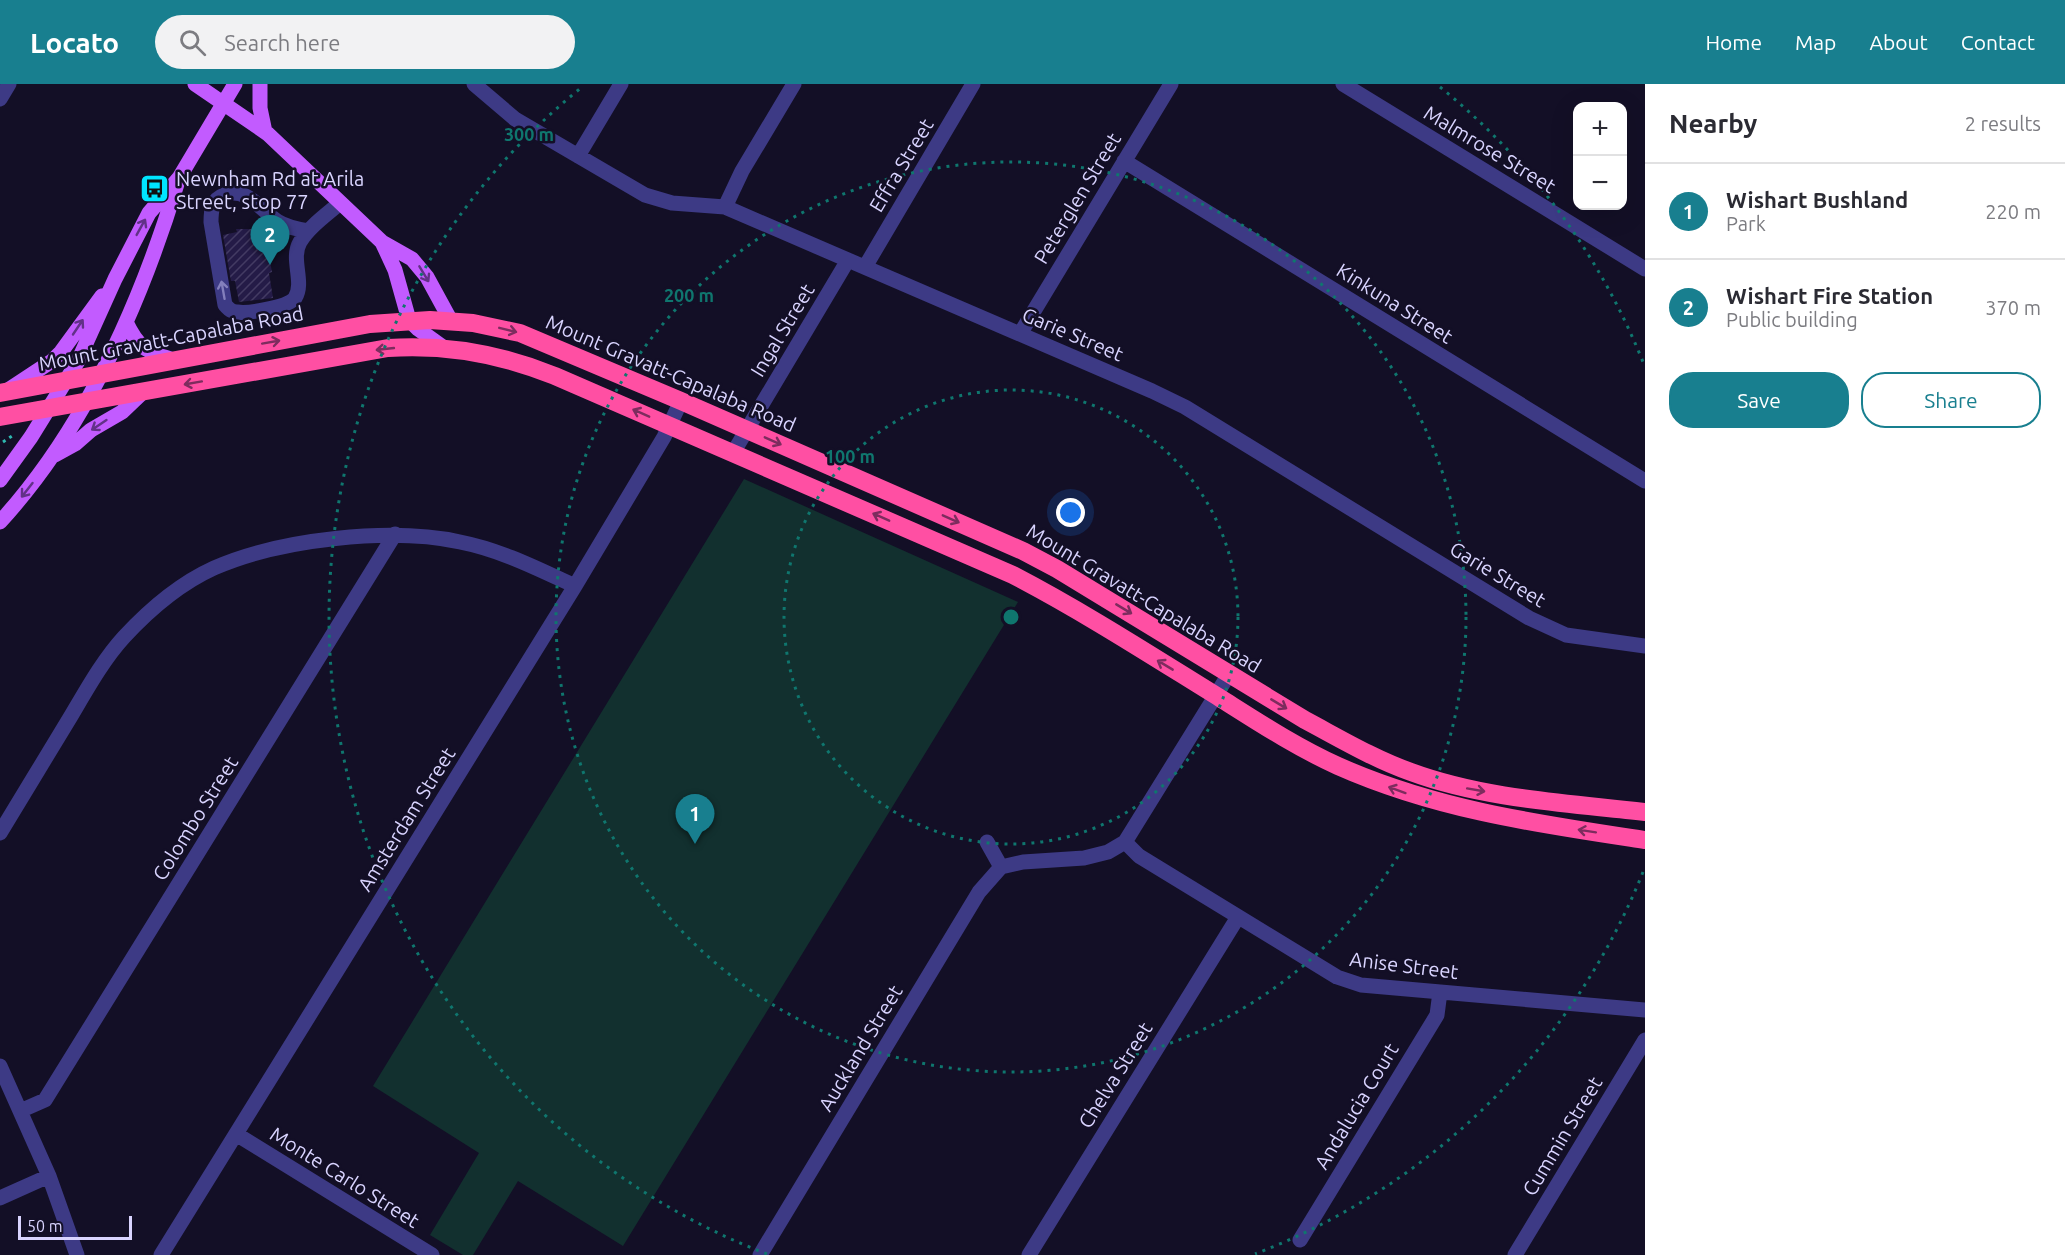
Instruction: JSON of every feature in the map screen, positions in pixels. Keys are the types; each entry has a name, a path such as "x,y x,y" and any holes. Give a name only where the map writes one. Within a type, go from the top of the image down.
{"highway":[{"name":"Mount Gravatt-Capalaba Road","path":"2,393 370,324 409,320 451,321 520,333 1023,551 1057,569 1339,738 1410,772 1471,789 1645,812"},
{"path":"0,417 364,351 415,346 443,347 498,357 538,369 670,425 1020,579 1310,752 1364,777 1403,792 1486,814 1645,840"}],"main road":[{"path":"195,84 265,132 382,242 412,259 420,267 451,321"},
{"path":"1,472 49,408 67,379 149,213 179,178 235,84"},
{"path":"260,84 260,108 265,132"},
{"path":"0,522 52,457 101,373 126,322 165,222 179,178"},
{"path":"382,242 395,270 409,320 443,347"},
{"path":"2,393 45,366 61,352 115,279"},
{"path":"126,322 133,337 143,348 172,360"},
{"path":"52,457 122,412 144,391"}],"street":[{"path":"0,99 9,84"},
{"name":"Garie Street","path":"474,84 515,119 645,195 672,203 724,207 1152,391 1185,407 1529,618 1566,634 1645,646"},
{"path":"578,156 621,84"},
{"path":"724,207 742,171 794,84"},
{"name":"Effra Street","path":"865,267 973,84"},
{"name":"Peterglen Street","path":"1020,334 1171,84"},
{"name":"Malmrose Street","path":"1343,84 1645,268"},
{"name":"Kinkuna Street","path":"1124,160 1645,481"},
{"path":"308,231 287,226 254,201 233,192 222,195 215,201 211,209 210,222 225,305 230,310 241,313 285,305 295,297 298,288 296,251 308,231 340,203"},
{"name":"Ingal Street","path":"733,453 848,260"},
{"name":"Amsterdam Street","path":"161,1255 575,586 670,425 681,401"},
{"path":"0,833 98,670 123,638 152,610 183,586 212,569 244,556 274,549 337,539 395,534 460,542 492,550 575,586"},
{"name":"Colombo Street","path":"20,1111 45,1100 395,534"},
{"path":"987,842 1001,867 1023,862 1084,858 1108,852 1125,842 1229,674"},
{"name":"Anise Street","path":"1125,842 1138,856 1337,977 1361,985 1645,1010"},
{"name":"Auckland Street","path":"760,1255 979,892 1001,867"},
{"name":"Chelva Street","path":"1029,1255 1238,917"},
{"name":"Andalucia Court","path":"1300,1240 1437,1015 1440,992"},
{"name":"Cummin Street","path":"1515,1255 1645,1040"},
{"path":"0,1066 49,1176 77,1255"},
{"name":"Monte Carlo Street","path":"236,1134 432,1255"},
{"path":"0,1198 49,1176"}],"green space":[{"path":"744,479 1018,602 623,1246 518,1181 473,1255 463,1255 430,1235 479,1153 373,1086"}],"building":[{"path":"236,229 264,229 272,272 269,273 273,298 239,302 235,281 231,281 223,235 237,232"}],"place":[{"name":"Newnham Rd at Arila Street, stop 77","path":"155,189"},
{"name":"Wishart Fire Station","path":"270,265"},
{"name":"Wishart Bushland","path":"695,844"}]}
